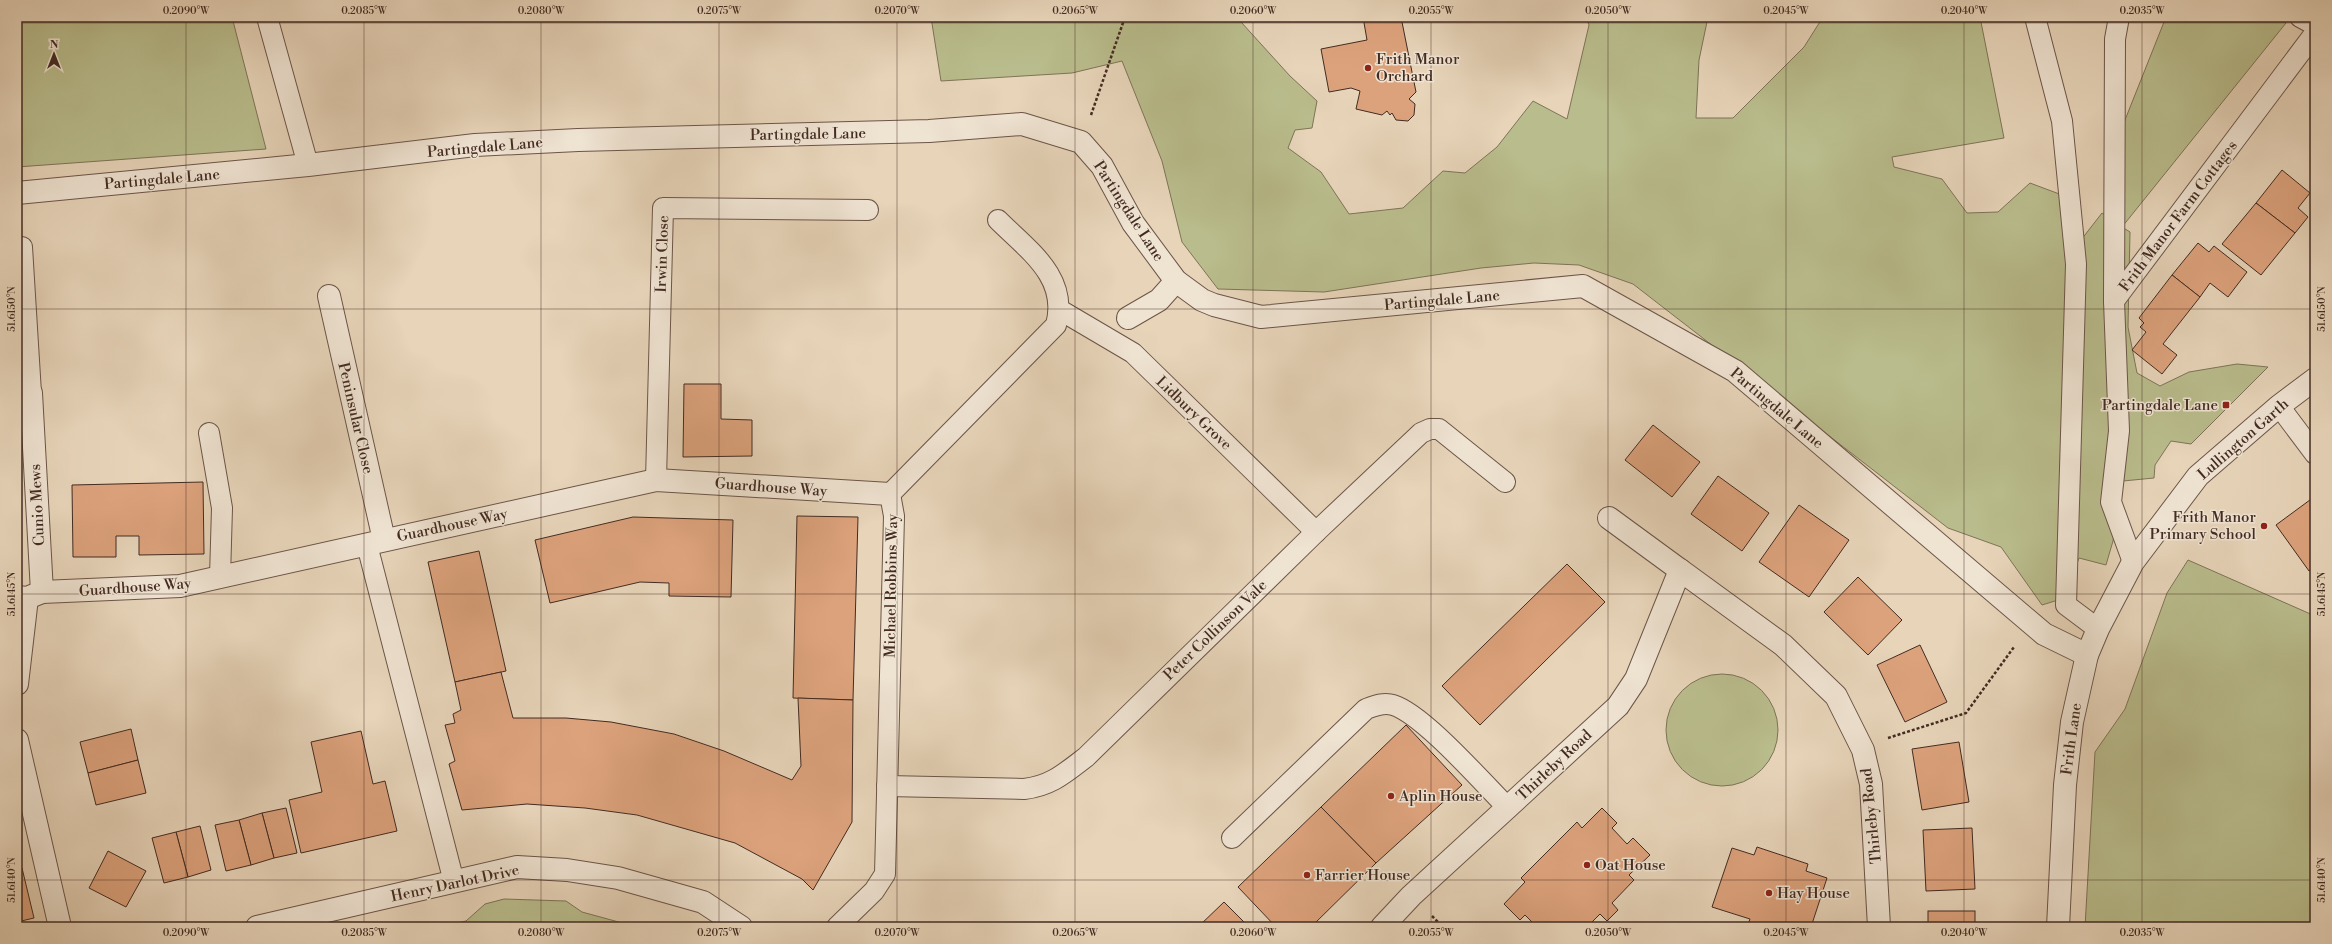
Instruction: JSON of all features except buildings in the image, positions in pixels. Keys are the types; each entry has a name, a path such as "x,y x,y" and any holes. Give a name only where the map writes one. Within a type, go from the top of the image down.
{"street":[{"name":"Partingdale Lane","path":"17,193 308,165 475,145 578,140 929,131 1022,124 1081,142 1102,166 1133,223 1176,281 1202,300 1214,305 1261,317 1583,286 1735,371 2031,624 2044,634 2087,655"},
{"path":"1128,318 1159,300 1176,281"},
{"name":"Peninsular Close","path":"329,296 375,542"},
{"name":"Lullington Garth","path":"2133,562 2198,476 2279,406 2315,379"},
{"name":"Cunio Mews","path":"17,684 29,596 24,394"},
{"name":"Guardhouse Way","path":"29,596 180,586 656,480 890,494"},
{"name":"Thirleby Road","path":"1609,518 1783,645 1836,696 1861,746 1871,784 1879,927"},
{"name":"Frith Lane","path":"2058,927 2065,785 2072,722 2087,655 2098,629 2133,562"},
{"name":"Thirleby Road","path":"1382,927 1411,896 1618,706 1636,679 1680,570"},
{"path":"17,740 60,927"},
{"name":"Henry Darlot Drive","path":"257,927 516,868 567,870 611,877 703,902 741,927"}],"lane":[{"path":"267,17 308,165"},
{"path":"2034,17 2062,121 2076,264 2066,605 2098,629"},
{"path":"2114,301 2115,39 2119,17"},
{"path":"2300,17 2315,25"},
{"name":"Frith Manor Farm Cottages","path":"2133,562 2110,502 2119,431 2114,301 2315,33"},
{"name":"Irwin Close","path":"656,480 663,208 868,210"},
{"path":"998,220 1049,272 1055,284 1060,310"},
{"path":"22,247 24,394"},
{"name":"Michael Robbins Way","path":"837,927 874,892 885,874 894,516 890,494 1056,325 1060,310"},
{"name":"Lidbury Grove","path":"1060,310 1132,353 1316,532"},
{"path":"2279,406 2315,454"},
{"name":"Peter Collinson Vale","path":"888,786 1024,789 1042,787 1061,777 1086,757 1316,532 1421,433 1430,429 1439,429 1505,482"},
{"path":"209,433 222,508 220,577"},
{"path":"375,542 454,882"},
{"path":"1232,838 1366,709 1377,705 1392,705 1412,716 1434,734 1508,808"}],"path":[{"path":"1081,142 1126,17"},
{"path":"1861,746 1966,713 2031,624"}],"green space":[{"path":"17,17 232,17 266,149 17,167"},
{"path":"931,17 1241,17 1241,22 1290,76 1317,101 1312,128 1295,130 1288,148 1321,172 1349,214 1403,208 1443,171 1465,173 1497,147 1533,101 1567,119 1589,25 1586,17 1708,17 1699,60 1696,118 1733,118 1804,47 1823,17 1980,17 2004,138 1892,157 1894,167 1942,179 1967,213 1998,212 2030,183 2062,195 2081,240 2102,213 2119,225 2119,135 2166,17 2272,17 2286,23 2122,227 2130,232 2128,327 2137,373 2160,386 2189,372 2237,364 2268,367 2191,444 2171,441 2155,465 2154,478 2123,481 2113,541 2106,565 2079,558 2071,580 2071,596 2042,605 2001,547 1948,528 1633,284 1579,265 1534,263 1481,268 1324,292 1218,289 1182,242 1162,161 1122,61 1072,73 941,81"},
{"path":"2188,560 2315,616 2315,927 2085,927 2095,752 2125,709 2167,593"},
{"path":"1722,674 1743,678 1762,690 1774,709 1778,730 1774,751 1762,770 1743,782 1722,786 1701,782 1682,770 1670,751 1666,730 1670,709 1682,690 1701,678"},
{"path":"504,899 566,901 582,912 637,927 439,927 466,921 485,904"}],"place":[{"name":"Frith Manor Orchard","path":"1368,68"},
{"name":"Partingdale Lane","path":"2226,405"},
{"name":"Frith Manor Primary School","path":"2264,526"},
{"name":"Aplin House","path":"1391,796"},
{"name":"Oat House","path":"1587,865"},
{"name":"Farrier House","path":"1307,875"},
{"name":"Hay House","path":"1769,893"}]}
